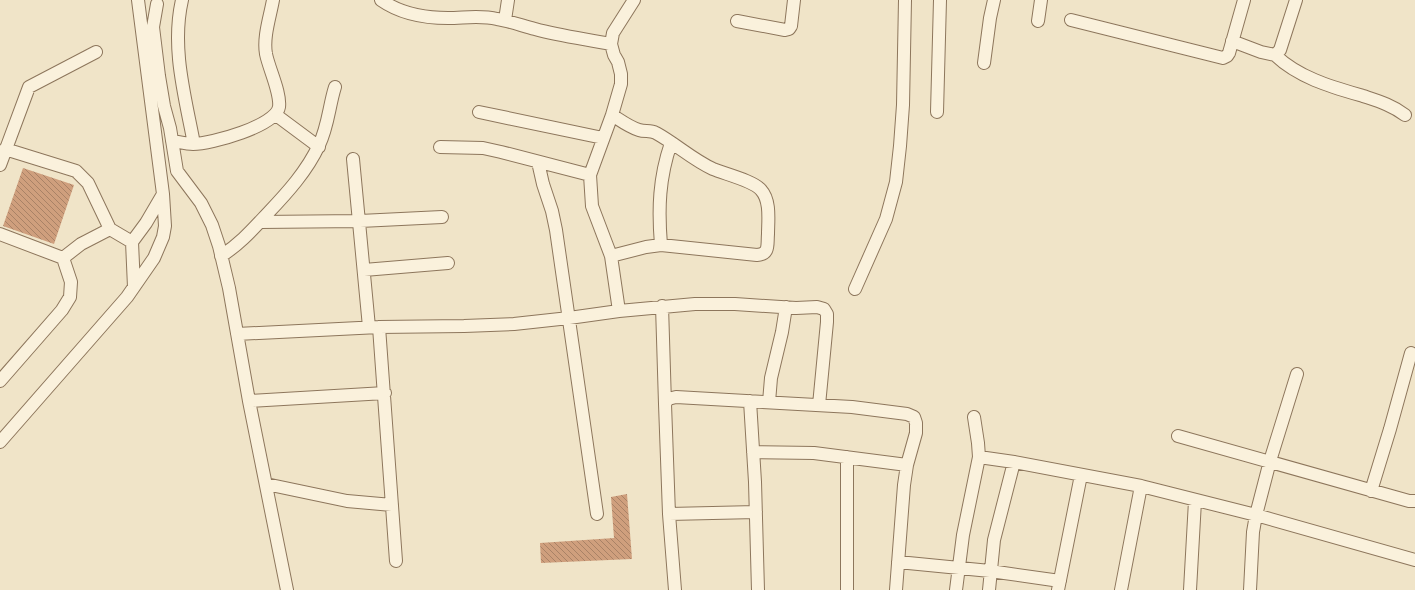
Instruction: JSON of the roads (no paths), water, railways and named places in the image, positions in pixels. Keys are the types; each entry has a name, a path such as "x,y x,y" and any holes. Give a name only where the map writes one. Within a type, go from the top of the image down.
{"street":[{"path":"0,442 127,297 154,258 163,237 165,226 163,194 138,0"},
{"path":"182,0 178,20 178,55 194,144"},
{"path":"172,141 194,144 236,135 257,127 276,115 279,108 279,98 266,53 265,40 273,0"},
{"path":"381,0 391,7 412,14 443,18 496,18 536,29 611,44"},
{"path":"504,20 508,0"},
{"path":"619,311 611,256 592,206 590,176 612,115 621,84 621,74 618,62 611,44 613,33 634,0"},
{"path":"737,21 785,30 789,29 791,26 794,0"},
{"path":"855,289 886,219 896,182 900,146 905,0"},
{"path":"937,112 940,0"},
{"path":"984,64 994,0"},
{"path":"1038,21 1041,0"},
{"path":"1072,20 1218,58 1223,58 1227,56 1244,0"},
{"path":"1275,55 1280,50 1296,0"},
{"path":"140,13 159,2"},
{"path":"159,2 153,27 159,76 177,171 201,203 212,225 221,256 287,590"},
{"path":"1232,41 1261,52 1275,55 1284,64 1295,71 1326,85 1390,105 1405,115"},
{"path":"0,165 29,87 96,52"},
{"path":"221,256 242,241 288,192 303,172 319,147 325,130 335,87"},
{"path":"479,112 603,138"},
{"path":"276,115 319,147"},
{"path":"611,256 640,248 661,245 763,255 766,252 767,247 768,208 761,190 755,185 714,169 700,162 657,133 647,130 638,130 612,115"},
{"path":"661,245 659,200 666,156 671,143"},
{"path":"440,147 483,148 590,176"},
{"path":"5,149 76,171 88,183 110,230 132,242"},
{"path":"353,159 364,270 385,394 396,561"},
{"path":"538,162 542,184 552,212 556,230 598,514"},
{"path":"134,287 132,242 146,223 163,194"},
{"path":"260,222 360,221 442,217"},
{"path":"63,258 81,244 110,230"},
{"path":"0,234 63,258 72,282 70,297 62,310 0,381"},
{"path":"364,270 448,263"},
{"path":"237,334 374,327 514,324 662,306 695,304 817,307 824,309 827,314 819,405"},
{"path":"662,306 669,514 675,590"},
{"path":"769,402 771,378 782,332 786,307"},
{"path":"1371,491 1411,353"},
{"path":"1250,590 1253,532 1256,515 1270,461 1297,374"},
{"path":"249,401 385,394"},
{"path":"665,404 668,399 676,398 750,401 852,407 907,414 914,417 916,423 916,433 907,465 900,528 896,590"},
{"path":"750,401 756,512 758,590"},
{"path":"956,590 958,568 969,501 979,457 974,417"},
{"path":"1178,436 1270,461 1302,472 1415,502"},
{"path":"753,452 814,453 907,465"},
{"path":"847,457 847,590"},
{"path":"979,457 1014,462 1141,486 1256,515 1415,560"},
{"path":"988,590 997,528 1014,462"},
{"path":"898,562 990,571 1059,586 1081,475"},
{"path":"266,484 348,501 392,505"},
{"path":"1121,590 1141,486"},
{"path":"1190,590 1195,500"},
{"path":"669,514 756,512"}]}
